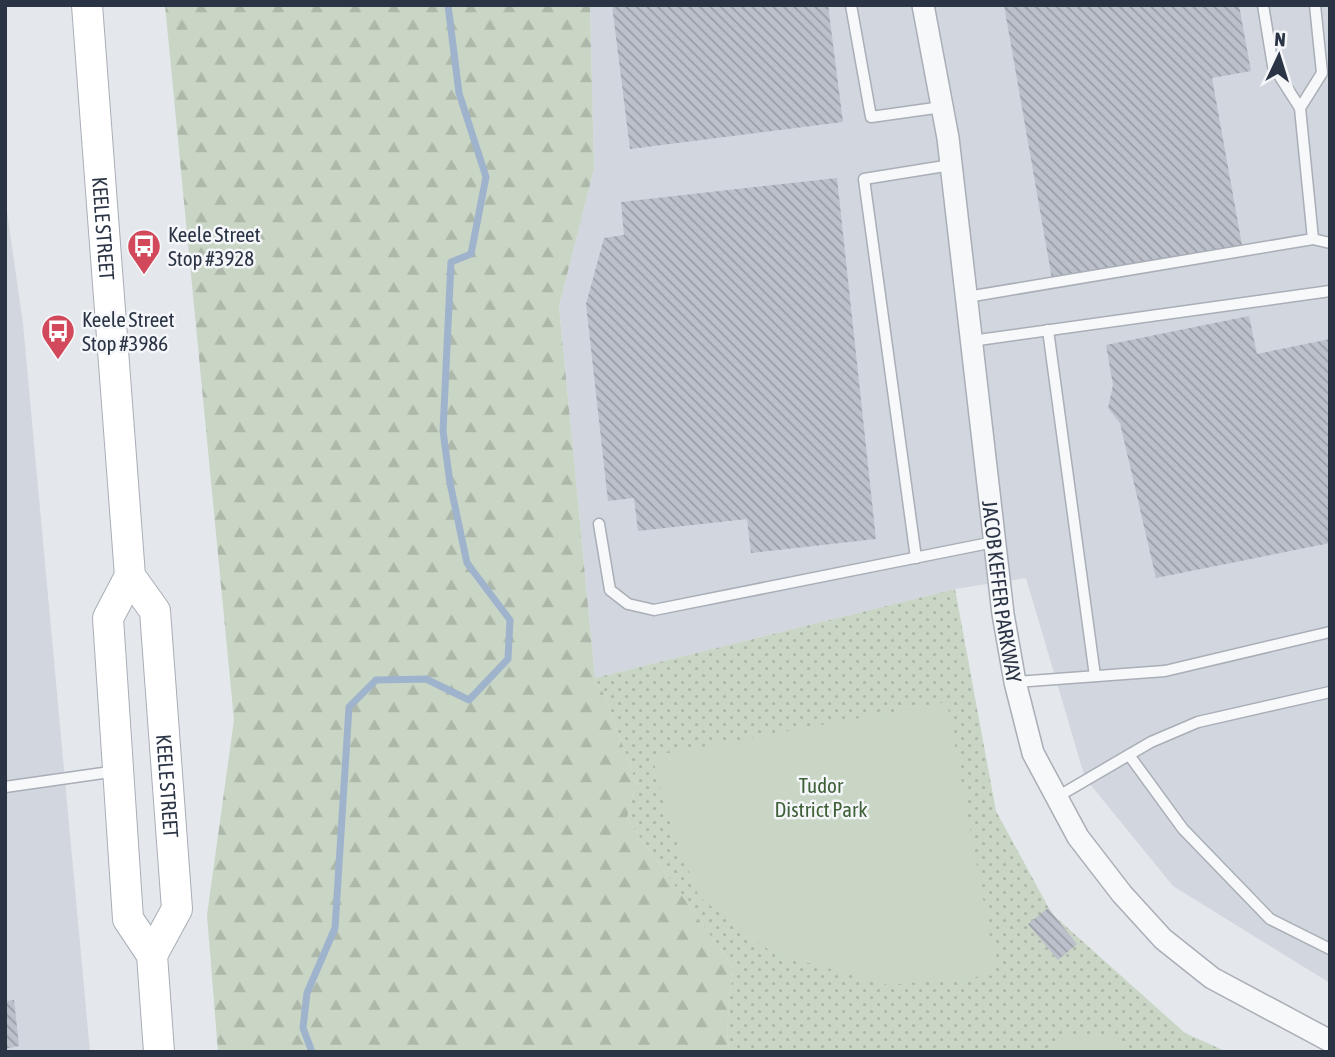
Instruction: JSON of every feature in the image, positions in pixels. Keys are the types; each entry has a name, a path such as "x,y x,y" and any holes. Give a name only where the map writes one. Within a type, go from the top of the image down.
{"main road":[{"name":"KEELE STREET","path":"87,5 130,576 155,611 177,909 152,955"},
{"path":"130,576 108,618 128,919 152,955 159,1052"}],"street":[{"name":"JACOB KEFFER PARKWAY","path":"923,5 951,165 994,542 1015,682 1033,753 1078,837 1122,894 1163,939 1212,978 1330,1041"}],"lane":[{"path":"851,5 871,117 942,107"},
{"path":"1263,5 1273,66 1300,108 1313,239"},
{"path":"1300,108 1322,73 1315,5"},
{"path":"916,558 864,179 951,165"},
{"path":"967,297 1313,239 1330,243"},
{"path":"971,341 1330,291"},
{"path":"1048,330 1095,676"},
{"path":"599,524 610,590 628,604 654,610 994,542"},
{"path":"1015,682 1165,670 1330,632"},
{"path":"1057,797 1151,741 1198,722 1330,692"},
{"path":"1129,755 1183,829 1270,919 1330,949"},
{"path":"5,787 118,771"}],"shaded area":[{"path":"590,5 1330,5 1330,983 1173,886 1085,778 1026,578 955,589 595,678 559,306 594,169"},
{"path":"5,198 23,324 90,1052 5,1052"}],"green space":[{"path":"165,5 590,5 594,169 559,306 595,678 606,698 636,782 627,819 733,967 727,1030 729,1052 218,1052 207,915 234,720"},
{"name":"Tudor District Park","path":"955,589 996,811 1052,914 1185,1033 1227,1052 729,1052 727,1030 733,967 627,819 636,782 606,698 595,678"},
{"path":"947,702 997,975 888,985 773,953 699,897 671,826 652,756"},
{"path":"1112,1033 1130,1052 1047,1052 1060,1038"}],"building":[{"path":"612,5 828,5 843,122 630,149"},
{"path":"1004,5 1239,5 1251,71 1212,78 1242,245 1052,279"},
{"path":"837,178 876,539 751,553 747,519 638,531 634,498 608,501 586,304 604,238 624,235 621,202"},
{"path":"1249,316 1257,354 1330,339 1330,543 1156,578 1120,423 1108,408 1113,385 1106,345"},
{"path":"1048,908 1077,944 1058,960 1028,924"},
{"path":"14,1000 19,1046 5,1049 5,1001"}],"waterway":[{"path":"312,1052 303,1028 307,993 335,928 349,707 376,680 426,679 469,700 508,659 510,620 467,563 450,483 443,431 451,262 471,254 486,177 459,93 448,5"}],"place":[{"name":"Keele Street Stop #3928","path":"144,276"},
{"name":"Keele Street Stop #3986","path":"58,361"}]}
